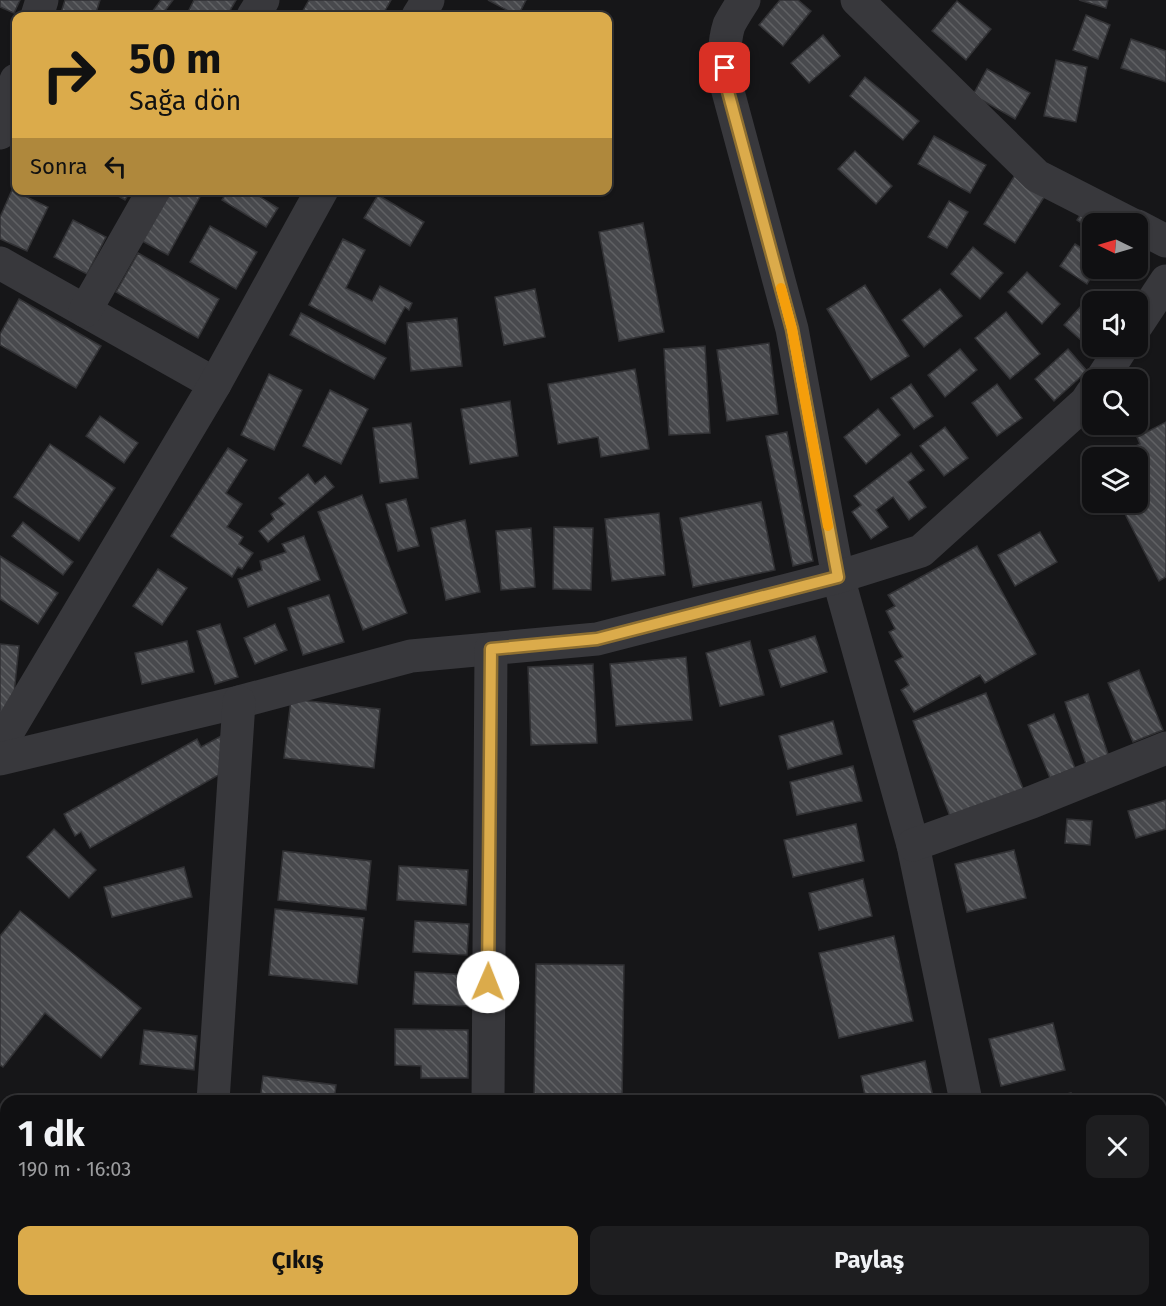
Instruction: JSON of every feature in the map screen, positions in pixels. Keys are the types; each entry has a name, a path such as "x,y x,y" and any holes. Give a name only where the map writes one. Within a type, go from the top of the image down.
{"street":[{"path":"744,0 730,23 724,53 726,84 792,329 838,577 913,845 965,1095"},
{"path":"857,0 1037,176 1109,213"},
{"path":"0,133 12,93"},
{"path":"85,311 151,195"},
{"path":"0,745 215,384 319,195"},
{"path":"1148,232 1166,241"},
{"path":"0,263 215,384"},
{"path":"1148,308 1166,281"},
{"path":"0,759 239,702 411,656 597,639 838,577 921,551 1082,406"},
{"path":"488,1095 491,649"},
{"path":"213,1095 239,702"},
{"path":"913,845 1032,802 1166,748"}],"building":[{"path":"0,0 20,0 14,12 0,7"},
{"path":"65,0 100,0 96,12 61,12"},
{"path":"161,0 173,0 164,12 152,12"},
{"path":"194,0 236,0 229,12 188,12"},
{"path":"309,0 391,0 384,12 302,12"},
{"path":"488,0 526,0 520,12 510,12"},
{"path":"780,0 798,0 811,11 783,46 759,25"},
{"path":"1079,0 1108,0 1106,8"},
{"path":"957,1 991,29 966,60 932,31"},
{"path":"1086,15 1110,25 1098,59 1073,50"},
{"path":"823,35 840,56 809,83 791,63"},
{"path":"1131,39 1166,51 1166,82 1121,68"},
{"path":"1056,60 1087,67 1076,122 1044,116"},
{"path":"987,69 1030,93 1015,119 973,95"},
{"path":"865,77 919,121 903,140 850,96"},
{"path":"934,136 986,165 970,193 918,164"},
{"path":"855,151 892,186 876,204 838,169"},
{"path":"1017,172 1048,191 1015,243 984,224"},
{"path":"12,190 12,195 23,195 48,207 27,251 0,239 0,217"},
{"path":"116,195 128,195 125,200"},
{"path":"152,195 201,195 168,255 131,235"},
{"path":"225,195 257,195 278,208 266,227 222,200"},
{"path":"378,195 424,222 410,246 364,218"},
{"path":"949,201 968,212 947,248 928,237"},
{"path":"1087,205 1098,213 1082,213 1082,223 1077,220"},
{"path":"73,220 106,237 87,274 54,257"},
{"path":"643,223 664,332 619,341 599,232"},
{"path":"210,226 257,252 236,289 190,262"},
{"path":"343,239 365,250 346,288 372,301 380,286 412,303 409,310 405,307 385,344 309,305"},
{"path":"1075,244 1082,249 1082,279 1090,279 1087,284 1060,266"},
{"path":"973,247 1003,273 980,299 951,274"},
{"path":"138,253 219,299 198,338 116,292"},
{"path":"1027,272 1060,304 1042,324 1008,292"},
{"path":"865,285 909,356 871,380 827,309"},
{"path":"535,289 545,337 504,345 495,297"},
{"path":"940,289 962,316 924,347 902,320"},
{"path":"19,299 101,346 76,388 0,345 0,334"},
{"path":"1082,305 1082,341 1064,325"},
{"path":"1006,312 1040,354 1010,379 975,338"},
{"path":"301,313 386,358 374,379 290,335"},
{"path":"457,318 462,366 411,371 407,323"},
{"path":"769,343 778,414 727,421 717,350"},
{"path":"705,346 710,433 669,435 664,349"},
{"path":"960,349 977,370 945,397 928,375"},
{"path":"1068,349 1085,369 1082,369 1082,376 1054,401 1035,379"},
{"path":"635,369 649,449 601,457 598,437 558,444 548,384"},
{"path":"269,374 302,390 274,450 241,435"},
{"path":"911,384 933,416 914,429 891,398"},
{"path":"997,384 1022,418 997,436 972,403"},
{"path":"330,390 368,409 341,464 303,446"},
{"path":"510,401 518,456 470,464 461,409"},
{"path":"878,409 900,435 866,464 844,437"},
{"path":"100,416 138,443 124,463 86,436"},
{"path":"1166,422 1166,577 1159,581 1125,513 1148,513 1148,447 1134,447 1140,444 1137,437 1148,435 1148,431"},
{"path":"411,423 418,478 380,483 373,428"},
{"path":"945,427 968,458 944,476 920,446"},
{"path":"787,432 813,561 793,566 766,436"},
{"path":"50,444 115,488 79,541 14,497"},
{"path":"228,448 247,460 226,493 242,504 227,527 243,537 239,544 253,553 242,569 238,567 232,577 171,536"},
{"path":"911,453 924,470 908,482 926,507 909,520 893,497 876,510 888,527 871,539 852,512 861,505 854,496"},
{"path":"308,474 315,484 325,476 334,487 268,542 259,531 274,519 271,514 285,504 279,498"},
{"path":"362,495 407,613 363,630 318,512"},
{"path":"406,499 419,546 398,551 386,504"},
{"path":"761,502 775,570 693,587 680,518"},
{"path":"659,513 665,575 612,581 605,519"},
{"path":"465,520 480,592 446,600 431,528"},
{"path":"23,522 73,562 63,575 12,536"},
{"path":"554,527 593,528 591,590 553,589"},
{"path":"531,528 535,587 501,590 496,531"},
{"path":"1040,532 1057,562 1015,586 998,555"},
{"path":"304,536 320,580 248,607 238,579 262,570 260,561 286,552 282,544"},
{"path":"977,546 1036,654 985,683 980,675 914,712 901,690 909,685 895,661 903,657 889,632 895,629 886,611 895,606 888,595"},
{"path":"0,556 58,593 38,624 0,599"},
{"path":"158,569 187,588 162,625 133,606"},
{"path":"329,595 344,642 303,655 288,608"},
{"path":"220,624 238,677 215,684 197,631"},
{"path":"275,624 287,650 255,664 244,638"},
{"path":"815,636 827,672 781,687 769,650"},
{"path":"187,641 194,672 142,684 135,653"},
{"path":"750,641 764,695 720,706 706,653"},
{"path":"0,644 19,646 11,722 0,721"},
{"path":"686,657 692,720 616,726 610,664"},
{"path":"593,664 597,743 531,745 528,667"},
{"path":"1139,670 1163,730 1133,742 1108,683"},
{"path":"986,693 1024,791 951,819 913,721"},
{"path":"1088,694 1110,760 1087,767 1065,702"},
{"path":"291,699 380,709 374,768 284,758"},
{"path":"1054,714 1075,768 1050,778 1028,725"},
{"path":"833,721 842,754 788,769 779,736"},
{"path":"221,736 231,768 90,848 81,832 75,836 64,814 197,739 201,747"},
{"path":"853,766 862,801 797,815 790,782"},
{"path":"1166,800 1166,829 1136,838 1128,811"},
{"path":"1067,819 1092,821 1090,845 1065,843"},
{"path":"856,824 864,861 793,877 784,840"},
{"path":"54,829 96,870 69,898 27,857"},
{"path":"1014,850 1026,898 967,912 955,864"},
{"path":"283,851 371,861 366,910 278,900"},
{"path":"399,866 468,870 466,905 397,900"},
{"path":"184,867 192,897 112,917 104,887"},
{"path":"863,879 872,916 819,930 809,893"},
{"path":"275,909 364,918 357,984 269,975"},
{"path":"20,911 141,1008 101,1058 45,1013 3,1067 0,1065 0,936"},
{"path":"415,921 469,924 467,955 413,952"},
{"path":"894,936 913,1021 839,1038 819,953"},
{"path":"536,964 624,965 622,1095 534,1095"},
{"path":"415,972 472,975 470,1006 413,1004"},
{"path":"1053,1023 1065,1070 1001,1086 989,1039"},
{"path":"395,1029 468,1030 468,1078 421,1078 421,1066 395,1065"},
{"path":"144,1030 197,1036 194,1070 140,1064"},
{"path":"925,1061 933,1095 865,1095 861,1076"},
{"path":"263,1076 336,1085 335,1095 261,1095"}],"slow traffic":[{"path":"781,288 792,329 828,526"}],"route":[{"path":"488,982 491,649 597,639 838,577 792,329 726,84 725,68"}]}
